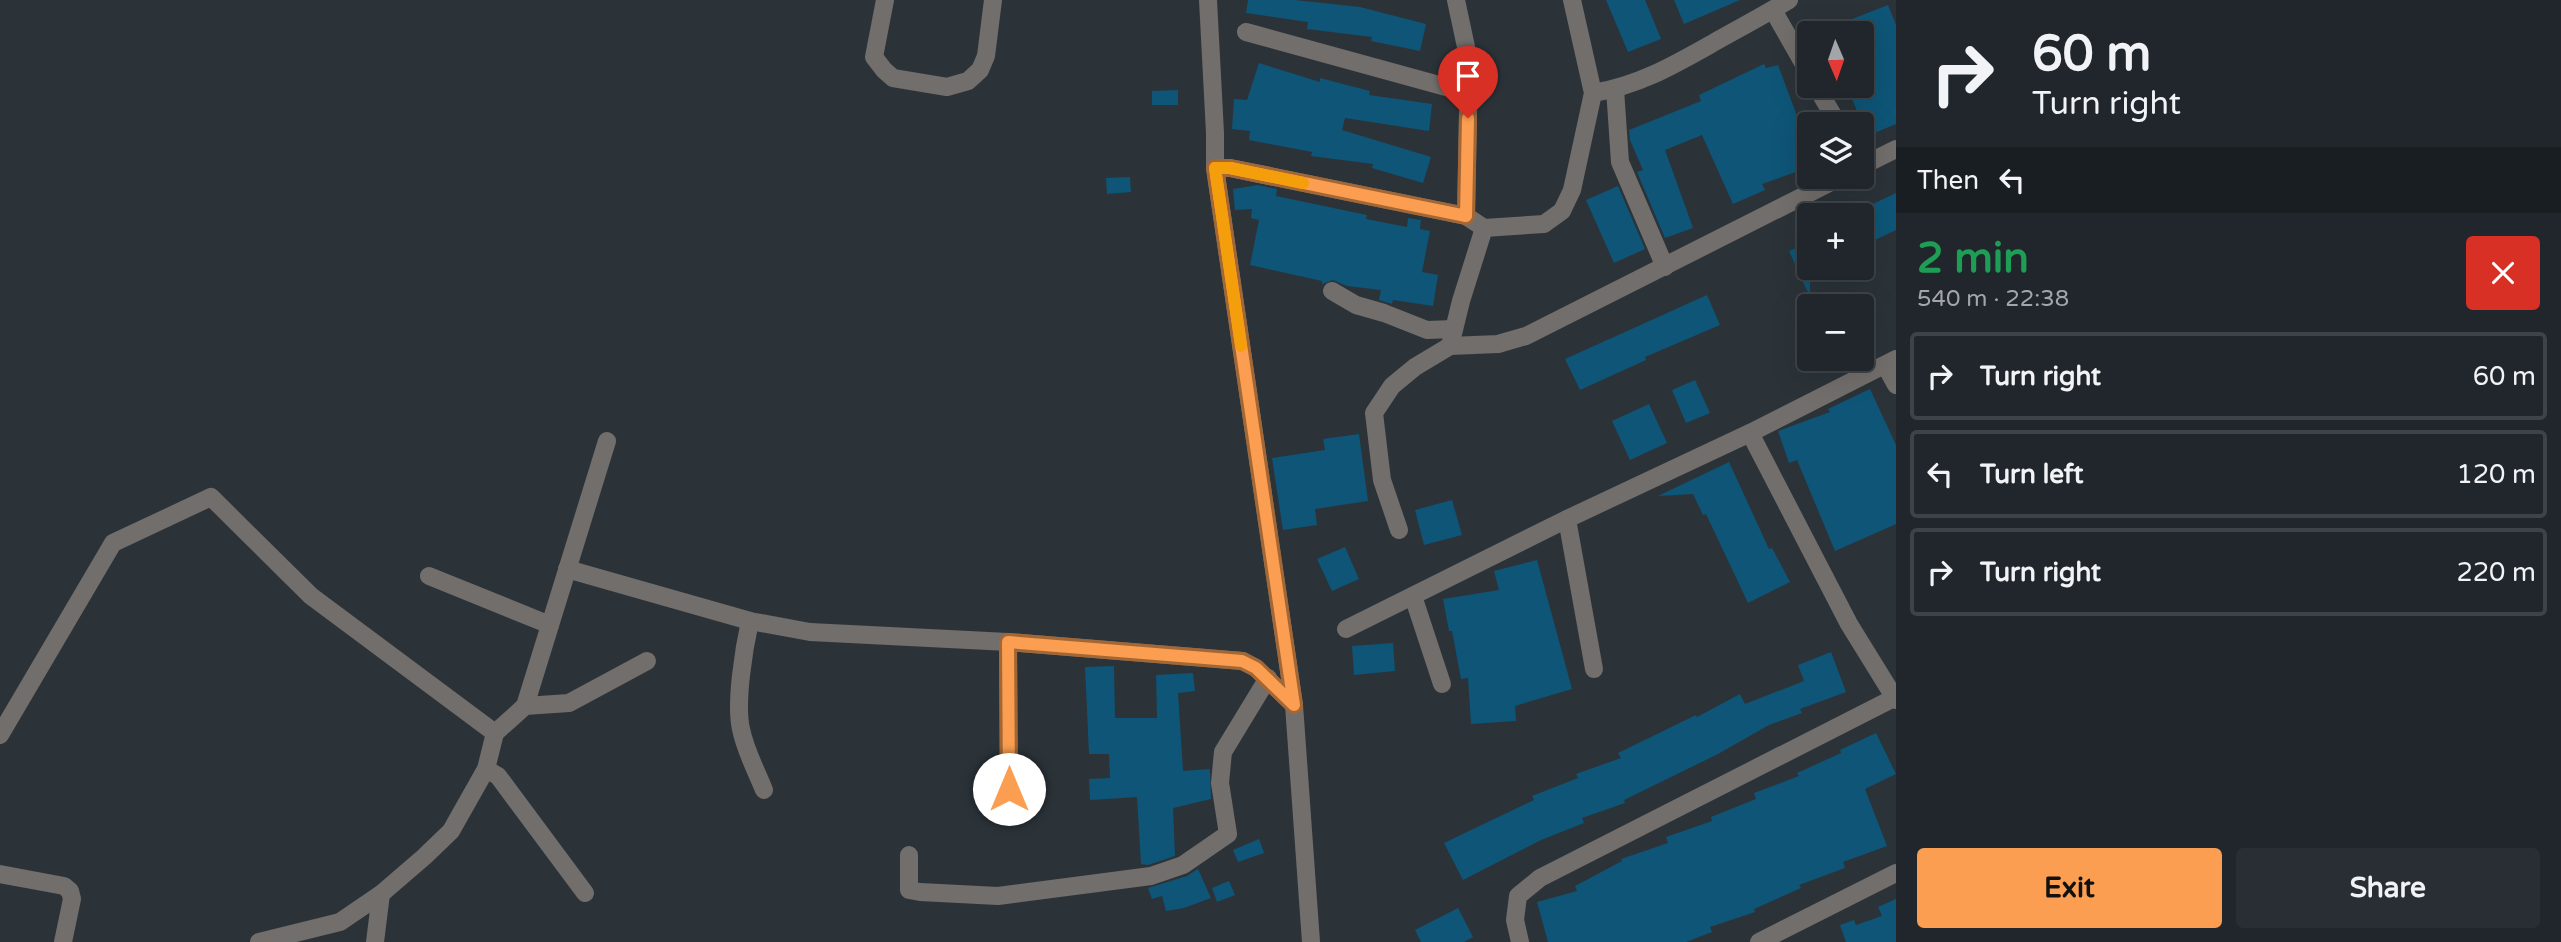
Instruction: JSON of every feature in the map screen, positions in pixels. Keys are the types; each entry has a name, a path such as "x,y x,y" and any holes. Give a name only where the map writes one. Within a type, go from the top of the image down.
{"street":[{"path":"885,0 874,57 893,78 947,87 968,81 980,70 986,56 993,0"},
{"path":"1208,0 1216,132 1215,168 1294,705 1311,942"},
{"path":"1456,0 1468,51 1466,216"},
{"path":"1215,168 1230,168 1466,216 1484,228 1544,225 1562,211 1572,190 1593,93 1572,0"},
{"path":"1593,93 1615,89 1668,69 1789,0"},
{"path":"1773,10 1797,52"},
{"path":"1247,32 1468,93"},
{"path":"1615,89 1620,162 1665,267"},
{"path":"1874,160 1896,149"},
{"path":"1332,291 1356,305 1452,338 1498,344 1526,336 1818,189"},
{"path":"1399,530 1382,480 1374,413 1392,386 1452,338 1484,228"},
{"path":"1346,629 1891,362 1896,385"},
{"path":"1520,942 1515,920 1518,896 1540,878 1895,699 1849,624 1750,433"},
{"path":"259,942 340,922 381,894 452,831 486,769 495,733 525,706 607,441"},
{"path":"0,735 113,543 211,497 310,596 495,733"},
{"path":"1567,519 1594,669"},
{"path":"567,569 750,621 810,632 1008,642 1242,661 1268,678 1294,705"},
{"path":"429,576 550,625"},
{"path":"1413,596 1442,684"},
{"path":"750,621 745,641 739,712 741,729 764,790"},
{"path":"1008,642 1009,813"},
{"path":"525,706 569,703 647,662"},
{"path":"909,855 909,890 958,895 998,896 1151,876 1183,865 1228,834 1220,783 1223,751 1268,678"},
{"path":"486,769 498,775 585,893"},
{"path":"1759,942 1896,873"},
{"path":"0,874 64,886 70,891 72,899 63,942"},
{"path":"375,942 381,894"}],"building":[{"path":"1248,0 1295,0 1360,7 1426,24 1420,51 1371,41 1372,37 1307,29 1308,22 1246,13"},
{"path":"1606,0 1645,0 1661,39 1628,52"},
{"path":"1674,0 1740,0 1684,24"},
{"path":"1888,5 1896,25 1896,124 1874,133 1874,112 1857,112 1852,98 1874,98 1874,21 1847,21"},
{"path":"1259,63 1320,82 1320,78 1370,91 1369,95 1432,104 1429,131 1345,118 1342,130 1431,157 1423,183 1372,168 1373,164 1311,156 1312,152 1249,140 1250,131 1232,129 1234,99 1247,100"},
{"path":"1764,64 1766,68 1778,65 1797,116 1797,172 1762,184 1765,190 1733,204 1702,135 1665,150 1693,228 1665,238 1637,172 1643,170 1630,140 1629,130 1701,101 1699,95"},
{"path":"1178,90 1178,105 1152,105 1152,91"},
{"path":"1130,177 1131,192 1107,194 1106,178"},
{"path":"1258,185 1277,189 1276,196 1367,215 1366,219 1407,227 1408,218 1421,220 1420,229 1430,231 1422,272 1438,275 1433,306 1393,300 1392,304 1379,300 1381,290 1347,286 1333,280 1322,284 1322,281 1250,265 1259,220 1251,218 1252,209 1235,210 1233,189"},
{"path":"1618,186 1645,249 1614,263 1586,200"},
{"path":"1896,193 1896,230 1874,240 1874,203"},
{"path":"1797,248 1797,269 1789,251"},
{"path":"1802,280 1810,280 1809,294"},
{"path":"1707,295 1720,325 1645,357 1646,360 1580,390 1565,359"},
{"path":"1695,380 1710,413 1686,423 1672,390"},
{"path":"1870,389 1896,445 1896,524 1835,551 1797,460 1789,463 1778,431 1830,412 1828,409"},
{"path":"1649,404 1667,443 1630,460 1612,421"},
{"path":"1359,434 1368,501 1315,509 1317,525 1283,530 1272,458 1325,450 1323,439"},
{"path":"1729,462 1769,549 1772,548 1790,582 1748,603 1706,514 1703,515 1693,494 1658,496"},
{"path":"1452,500 1462,535 1424,545 1415,510"},
{"path":"1345,547 1359,579 1332,591 1317,559"},
{"path":"1537,560 1572,689 1515,706 1516,721 1471,724 1468,678 1461,679 1443,599 1499,590 1494,571"},
{"path":"1393,643 1395,671 1354,675 1352,646"},
{"path":"1831,652 1846,692 1800,709 1802,713 1769,725 1718,754 1624,800 1625,803 1582,818 1584,823 1541,840 1463,880 1444,843 1534,800 1532,796 1578,778 1576,774 1621,758 1618,753 1740,694 1745,704 1804,681 1798,665"},
{"path":"1114,666 1115,718 1157,718 1156,675 1193,673 1195,691 1178,693 1183,771 1210,769 1211,799 1173,808 1175,856 1148,865 1141,864 1137,797 1090,800 1089,779 1110,778 1109,754 1089,754 1085,667"},
{"path":"1876,733 1896,774 1865,789 1887,846 1843,862 1845,868 1799,885 1801,888 1754,909 1755,912 1710,927 1712,932 1686,942 1548,942 1537,902 1577,891 1575,886 1622,861 1621,859 1668,843 1666,837 1712,821 1711,817 1756,799 1754,793 1799,776 1797,773"},
{"path":"1259,839 1264,853 1238,862 1233,850"},
{"path":"1198,869 1211,898 1184,908 1166,911 1162,896 1152,899 1148,888 1187,876"},
{"path":"1229,881 1235,895 1217,902 1212,888"},
{"path":"1896,899 1896,942 1846,942 1840,925 1854,920 1856,925 1882,916 1878,907"},
{"path":"1458,908 1473,937 1464,942 1421,942 1415,930"}],"slow traffic":[{"path":"1241,346 1215,168 1230,168 1303,183"}],"route":[{"path":"1009,789 1008,642 1242,661 1268,678 1294,705 1215,168 1230,168 1466,216 1468,118"}]}
